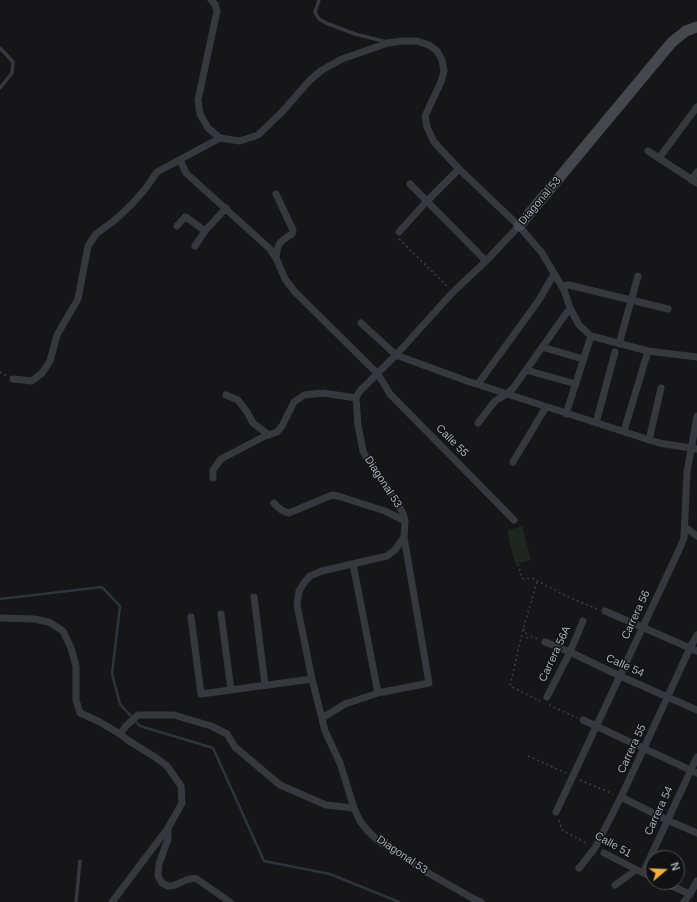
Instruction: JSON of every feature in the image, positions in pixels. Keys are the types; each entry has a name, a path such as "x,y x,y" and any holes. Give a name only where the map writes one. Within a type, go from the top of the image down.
{"street":[{"path":"211,0 215,4 217,11 198,100 200,114 208,128 220,138 240,141 258,135 282,112 310,80 322,70 342,59 388,43 417,41 429,45 436,51 442,60 444,71 441,82 425,116 427,127 434,142 459,169 519,226 542,253 562,286 570,308 579,325 591,336 619,344 648,351 697,357"},
{"name":"Diagonal 53","path":"481,902 430,874 377,840 360,821 354,808 340,763 325,731 312,679 297,605 300,591 310,576 322,571 387,556 395,550 404,537 403,513 363,451 358,425 356,398 359,392 396,355 453,292 486,261 519,226 672,42 686,31 697,27"},
{"path":"659,158 697,107"},
{"path":"13,379 32,381 42,374 50,361 57,335 78,299 88,246 96,234 115,220 132,204 157,172 220,138"},
{"path":"648,151 694,182 697,172"},
{"name":"Calle 55","path":"180,160 186,173 270,249 276,258 285,279 295,292 378,374 390,394 514,520"},
{"path":"399,232 459,169"},
{"path":"410,184 486,261"},
{"path":"276,194 293,230 292,234 280,242 277,249 276,258"},
{"path":"195,246 205,231 226,208"},
{"path":"177,226 184,217 186,217 205,231"},
{"path":"478,384 539,300 554,274"},
{"path":"619,344 638,276"},
{"path":"562,286 569,285 668,309"},
{"path":"478,423 495,401 507,394 514,386 570,308"},
{"path":"361,323 396,355 566,414 659,443 694,449"},
{"path":"566,414 591,336"},
{"path":"542,347 583,359"},
{"path":"624,431 648,351"},
{"path":"596,423 615,352"},
{"path":"526,370 576,384"},
{"path":"649,440 661,388"},
{"path":"213,478 213,470 221,459 277,432 282,426 294,402 304,395 323,393 356,398"},
{"path":"226,395 238,400 253,423 269,435"},
{"path":"513,462 546,406"},
{"name":"Carrera 56","path":"556,812 684,538 687,472 694,449 697,416"},
{"path":"274,503 279,509 289,513 332,495 385,511 404,521"},
{"path":"684,527 697,529"},
{"path":"684,527 697,536"},
{"path":"322,718 345,704 378,693 429,683 404,537"},
{"path":"353,564 378,693"},
{"path":"254,597 265,685"},
{"path":"605,611 693,650"},
{"path":"221,614 230,690"},
{"path":"191,617 201,694 312,679"},
{"path":"0,618 34,619 49,622 63,631 71,648 76,666 76,700 80,713 98,720 128,741 155,757 167,766 181,786 182,803 168,828 112,902"},
{"name":"Carrera 56A","path":"545,699 570,652 583,621"},
{"name":"Carrera 55","path":"579,868 595,848 621,797 668,697 693,650 697,635"},
{"name":"Calle 54","path":"545,642 697,710"},
{"path":"120,734 138,715 174,715 211,726 227,734 235,747 280,785 326,805 354,808"},
{"path":"583,720 694,772"},
{"name":"Carrera 54","path":"642,873 667,820 694,772 697,757"},
{"path":"621,797 697,833"},
{"path":"168,828 168,839 159,864 158,876 162,883 168,886 175,885 187,879 197,879 230,902"},
{"name":"Calle 51","path":"604,853 645,874"},
{"path":"615,885 636,870"},
{"path":"684,902 697,881"},
{"path":"681,890 690,894"}],"lane":[{"path":"319,0 315,12 322,21 355,34 388,43"},
{"path":"0,48 13,62 12,73 0,88"},
{"path":"76,902 80,861"}],"path":[{"path":"399,232 399,239 453,292"},
{"path":"518,564 522,578 532,578 537,582 589,606 605,611"},
{"path":"537,582 523,629 510,686 545,699"},
{"path":"523,629 526,631 527,638 530,636 545,642"},
{"path":"550,705 583,720"},
{"name":"Calle 51","path":"556,812 562,830 595,848"}],"shaded area":[{"path":"522,526 531,560 515,564 507,531"}],"waterway":[{"path":"0,599 102,587 120,606 112,674 120,704 140,726 213,748 264,861 330,874 399,902"}]}
